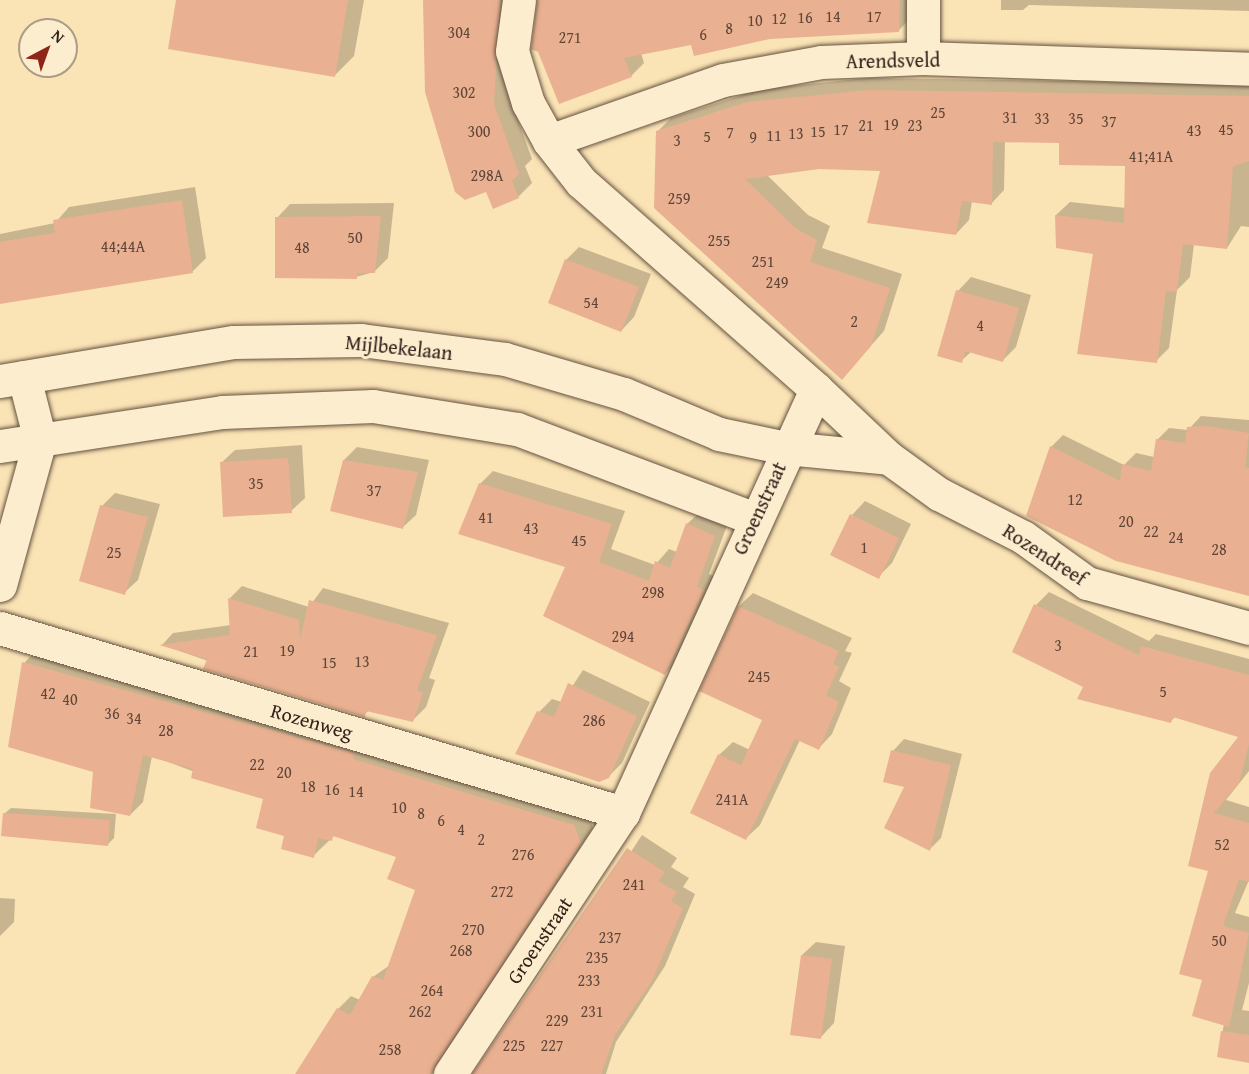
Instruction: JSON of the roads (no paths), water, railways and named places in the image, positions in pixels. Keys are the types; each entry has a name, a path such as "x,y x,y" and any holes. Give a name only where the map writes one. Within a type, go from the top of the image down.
{"street":[{"path":"519,0 512,51 528,103 549,141 582,182 816,389"},
{"path":"923,0 923,58"},
{"name":"Arendsveld","path":"549,141 723,80 772,69 923,58 1249,69"},
{"name":"Mijlbekelaan","path":"12,379 113,358 234,342 361,340 505,359 624,394 719,434 786,448"},
{"path":"0,585 40,440 12,379"},
{"name":"Groenstraat","path":"450,1074 623,813 753,518 816,389"},
{"name":"Rozendreef","path":"816,389 889,458 939,494 1023,537 1088,583 1249,628"},
{"path":"0,446 222,412 373,406 517,429 753,518"},
{"path":"786,448 889,458"},
{"name":"Rozenweg","path":"0,628 623,813"}]}
